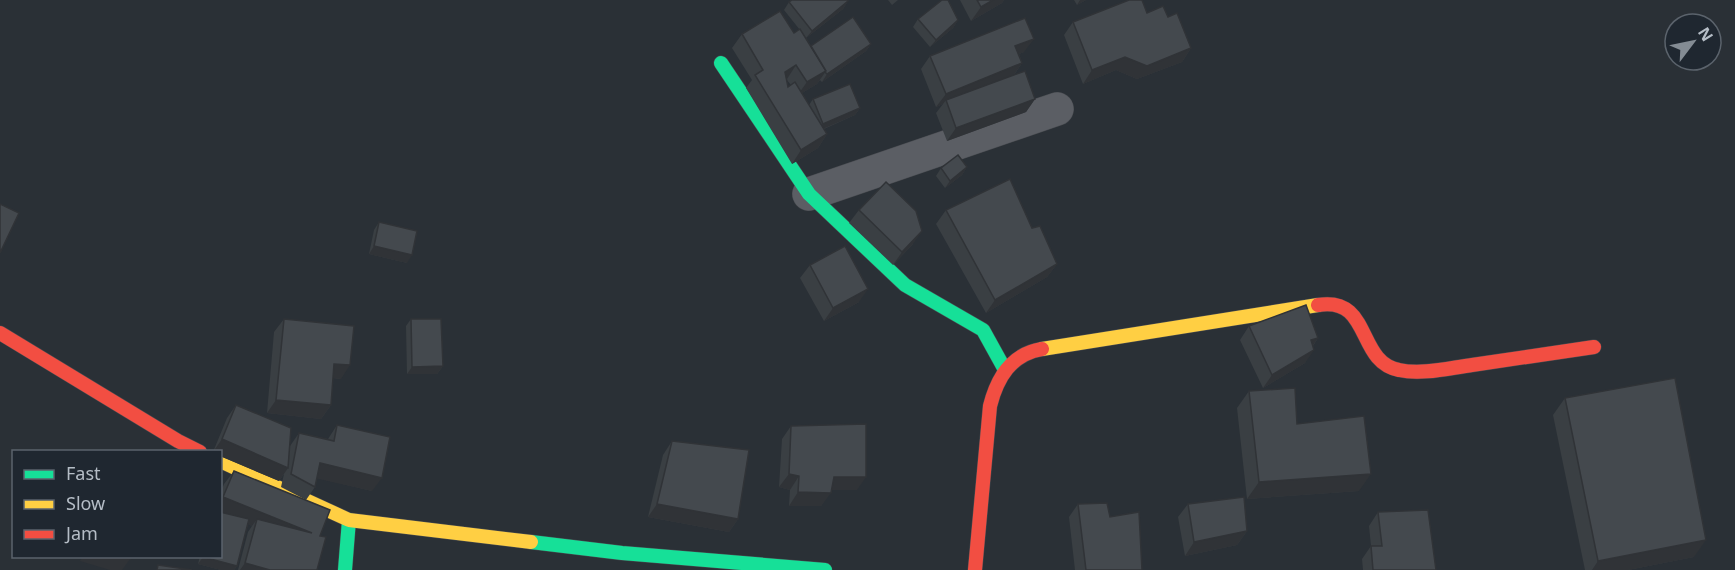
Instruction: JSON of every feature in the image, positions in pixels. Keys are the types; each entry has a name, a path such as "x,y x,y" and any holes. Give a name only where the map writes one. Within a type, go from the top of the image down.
{"street":[{"path":"722,63 809,194 905,285 983,330 1004,368"},
{"path":"809,194 1057,109"},
{"path":"975,570 990,406 994,388 1004,368 1018,357 1035,350 1327,303 1344,306 1354,316 1379,361 1398,370 1427,371 1594,347"},
{"path":"0,333 196,450"},
{"path":"222,462 349,520 622,553 825,570"},
{"path":"345,570 349,520"}],"building":[{"path":"792,0 848,1 812,31 789,2"},
{"path":"942,0 948,0 958,20 936,40 918,19"},
{"path":"977,0 993,0 981,7"},
{"path":"1129,0 1142,0 1147,13 1163,6 1168,17 1177,13 1191,48 1147,66 1125,57 1092,70 1073,22"},
{"path":"780,11 794,33 800,29 826,71 807,82 796,65 785,72 788,87 795,82 827,134 801,150 755,75 763,70 742,34"},
{"path":"853,17 871,44 827,74 811,46"},
{"path":"1025,18 1034,39 1015,46 1022,63 946,94 930,56"},
{"path":"1025,71 1035,99 956,128 946,100"},
{"path":"850,84 860,108 823,124 813,99"},
{"path":"958,155 967,167 950,181 941,168"},
{"path":"1010,179 1032,228 1040,226 1057,264 995,300 946,210"},
{"path":"886,182 916,211 922,231 902,252 859,210"},
{"path":"0,204 19,213 0,253"},
{"path":"379,222 417,231 412,255 374,246"},
{"path":"845,246 868,289 833,308 810,265"},
{"path":"1306,305 1318,338 1311,340 1314,350 1272,375 1249,326"},
{"path":"284,319 354,326 350,365 334,364 331,405 276,400"},
{"path":"411,319 441,319 443,366 412,367"},
{"path":"1675,378 1706,540 1598,561 1565,398"},
{"path":"1295,388 1297,424 1364,416 1371,474 1259,482 1249,391"},
{"path":"236,405 291,428 288,468 222,439"},
{"path":"866,424 866,477 834,477 831,493 798,492 799,476 789,474 791,426"},
{"path":"337,425 390,437 382,478 320,463 315,487 291,474 299,433 334,441"},
{"path":"672,441 749,450 738,519 657,504"},
{"path":"234,471 330,510 320,536 326,537 317,570 270,570 245,563 257,519 312,533 223,497"},
{"path":"1244,497 1247,531 1194,542 1188,504"},
{"path":"1107,503 1110,517 1139,512 1142,570 1086,570 1078,504"},
{"path":"1428,510 1436,570 1373,570 1371,546 1382,546 1378,512"},
{"path":"222,512 249,519 237,566 207,558 222,558"},
{"path":"158,565 192,570 157,570"}],"traffic: fast":[{"path":"721,63 809,194 905,285 983,330 1004,368"},
{"path":"345,570 349,520"},
{"path":"531,542 622,553 825,570"}],"traffic: slow":[{"path":"1042,349 1318,305"},
{"path":"222,462 349,520 531,542"}],"traffic: jam":[{"path":"1318,305 1335,305 1347,310 1356,320 1376,355 1385,365 1399,370 1417,372 1435,370 1594,347"},
{"path":"0,333 196,450"},
{"path":"975,570 990,406 993,396 1001,377 1014,362 1022,356 1042,349"}]}
